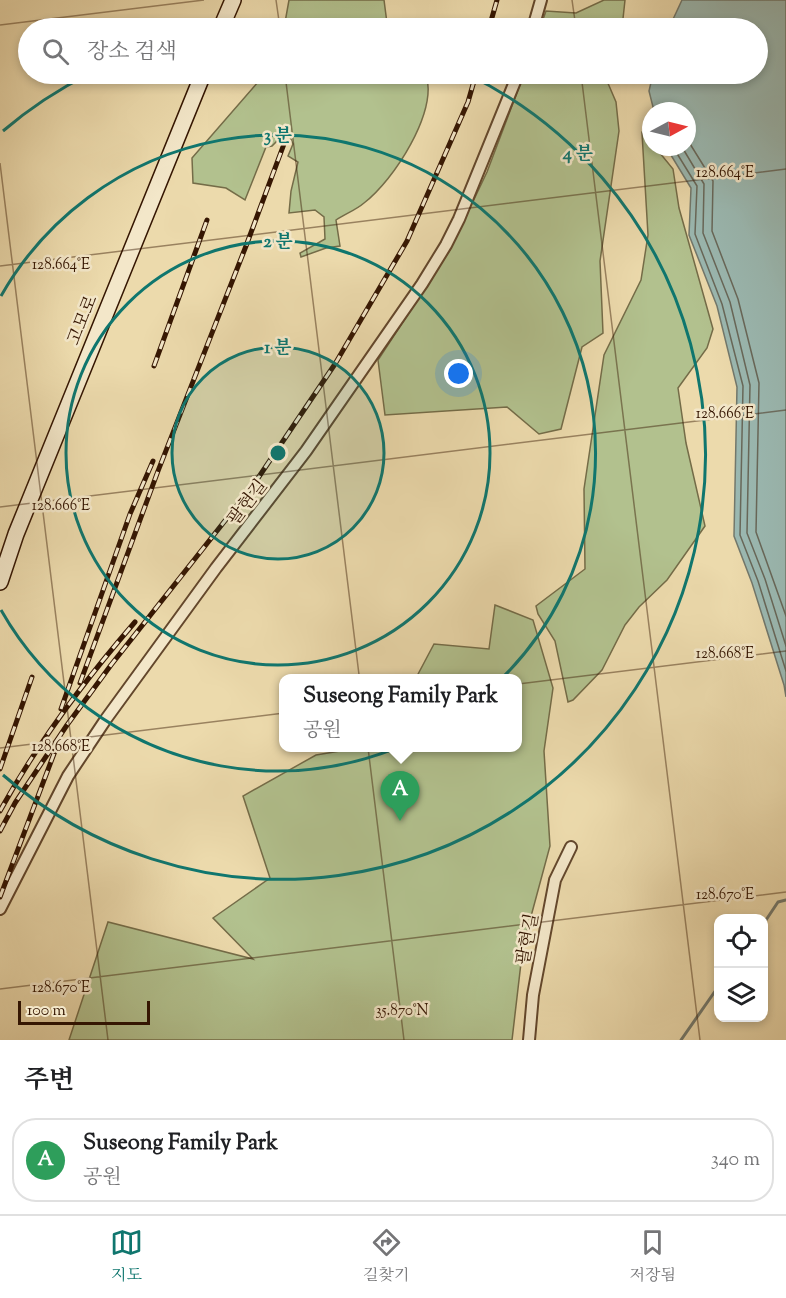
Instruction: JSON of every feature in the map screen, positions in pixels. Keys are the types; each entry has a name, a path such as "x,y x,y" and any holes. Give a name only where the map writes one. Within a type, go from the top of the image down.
{"main road":[{"path":"225,18 233,0"},
{"name":"고모로","path":"0,582 20,524 199,84"}],"street":[{"path":"536,18 541,0"},
{"name":"팔현길","path":"0,909 68,776 106,718 216,568 306,452 422,284 459,219 514,84"},
{"name":"팔현길","path":"529,1040 533,995 555,879 571,847"}],"green space":[{"path":"289,0 384,0 386,18 286,18"},
{"path":"604,0 625,0 623,18 544,18 546,11 576,13"},
{"path":"256,84 427,84 426,107 420,125 400,162 376,192 361,205 336,220 340,246 326,248 301,257 300,253 325,239 324,217 315,210 289,213 291,191 298,162 288,156 293,144 289,135 283,135 272,146 266,147 245,200 226,188 193,183 192,158"},
{"path":"520,84 608,84 616,102 619,131 600,261 603,333 582,347 561,429 539,434 507,407 385,415 378,360 450,250 487,172"},
{"path":"643,156 662,156 673,169 679,208 713,329 707,348 678,388 686,443 705,526 667,580 639,607 625,625 602,670 573,700 568,702 555,641 538,614 536,606 585,569 584,489 604,355 641,280 648,235"},
{"path":"495,605 533,620 553,688 544,751 550,846 523,946 512,1040 69,1040 108,922 253,959 213,918 270,878 243,796 316,755 334,752 522,752 522,674 418,674 434,644 489,649"}],"water":[{"path":"682,0 786,0 786,697 752,583 734,536 737,387 717,306 689,235 691,188 671,156 696,156 696,102 652,102 649,91 651,84 768,84 768,18 674,18"}],"waterway":[{"path":"768,917 778,902 786,900"},
{"path":"681,1040 714,993"}],"railway":[{"path":"492,18 497,0"},
{"path":"0,831 15,803 67,725 111,665 254,484 335,364 407,241 468,102 473,84"},
{"path":"80,683 158,471 284,144"},
{"path":"154,366 207,220"},
{"path":"61,709 130,514 153,461"},
{"path":"0,811 62,714 135,622"},
{"path":"0,769 32,677"},
{"path":"0,897 55,751"}],"place":[{"name":"Suseong Family Park","path":"400,821"}]}
